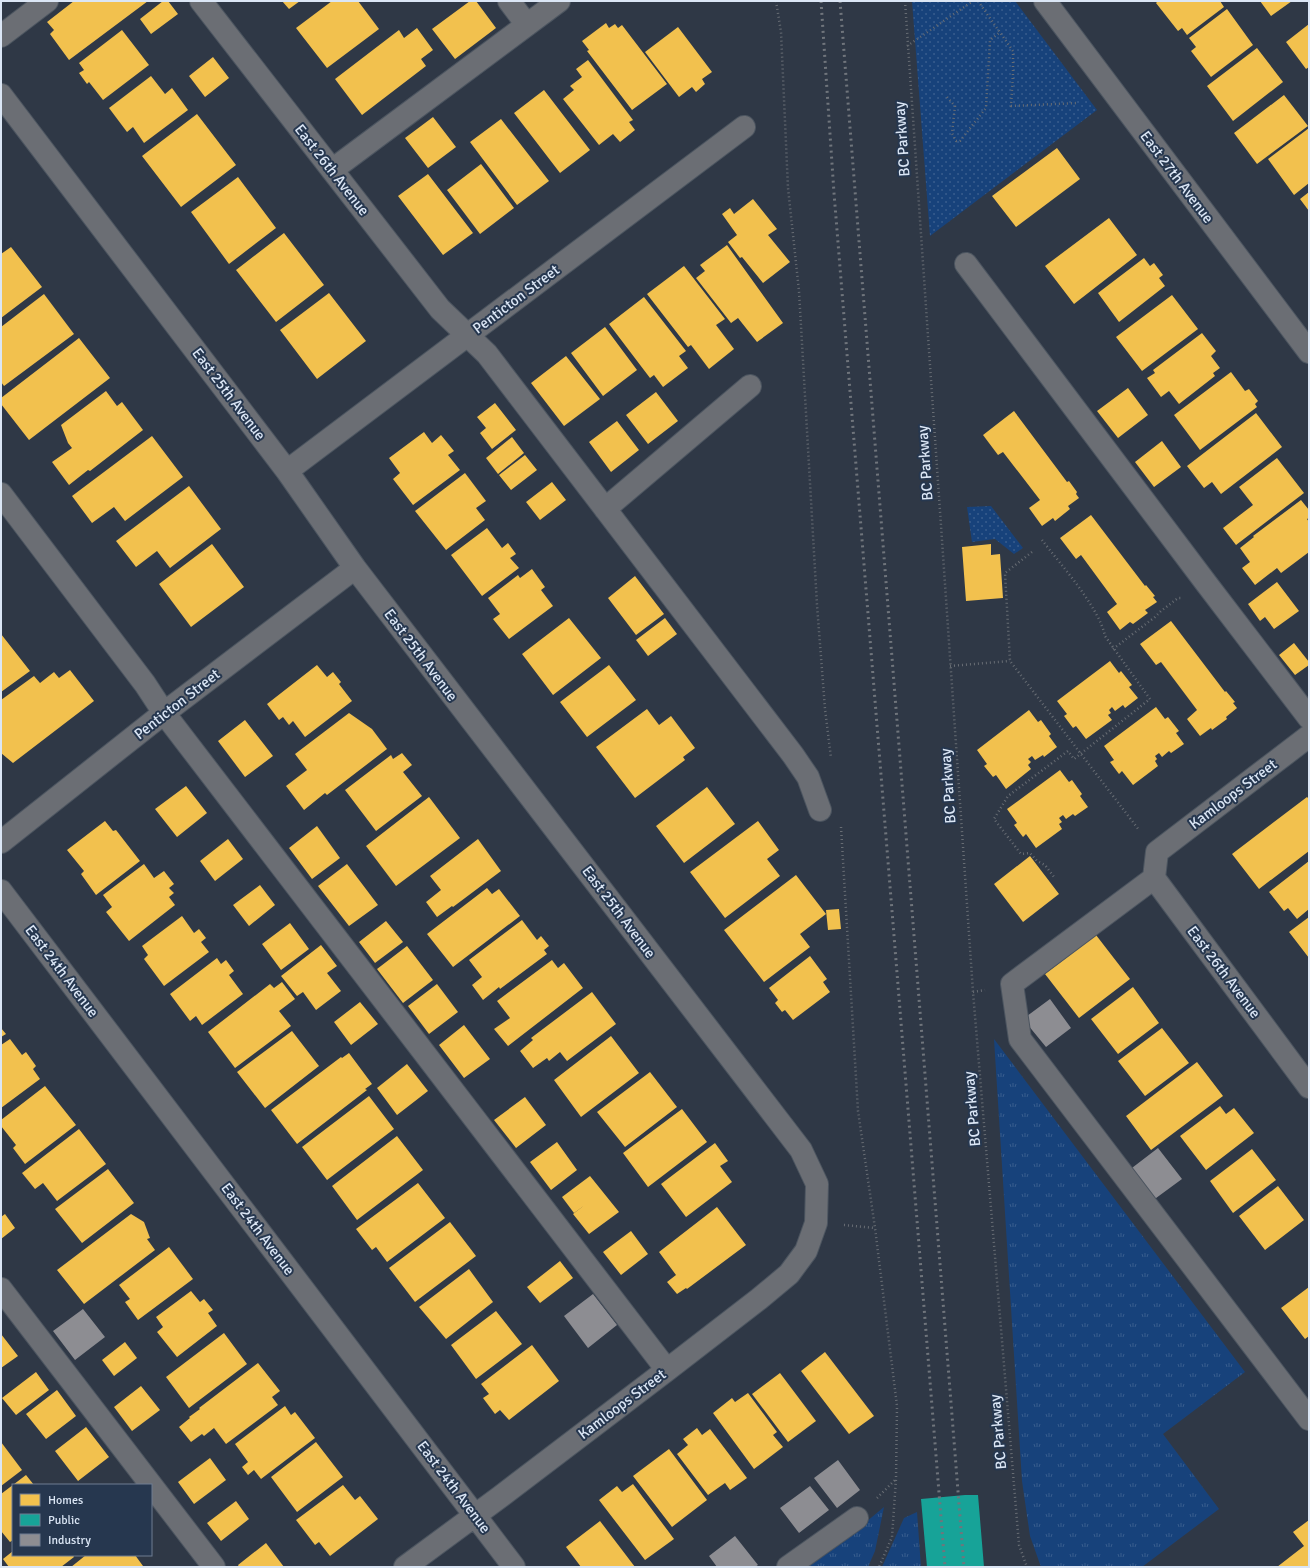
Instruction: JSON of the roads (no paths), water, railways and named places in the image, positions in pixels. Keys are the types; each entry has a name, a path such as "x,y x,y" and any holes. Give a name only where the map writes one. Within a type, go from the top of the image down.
{"street":[{"path":"1,36 47,1"},
{"name":"East 26th Avenue","path":"201,1 440,310 488,354 793,755 808,778 820,810"},
{"path":"509,1 527,25"},
{"path":"332,170 559,1"},
{"name":"East 27th Avenue","path":"1045,1 1309,352"},
{"name":"East 25th Avenue","path":"1,95 287,471 355,568 801,1150 817,1184 816,1222"},
{"name":"Penticton Street","path":"287,471 744,127"},
{"path":"966,264 1309,718"},
{"path":"605,509 750,386"},
{"path":"1,494 145,684 164,713 667,1370"},
{"name":"Penticton Street","path":"1,842 164,713 355,568"},
{"name":"Kamloops Street","path":"1154,878 1157,852 1309,736"},
{"path":"1154,878 1012,984 1020,1039 1309,1419"},
{"name":"East 26th Avenue","path":"1154,878 1309,1087"},
{"name":"East 24th Avenue","path":"1,891 514,1567"},
{"name":"Kamloops Street","path":"405,1567 667,1370 789,1274 806,1251 816,1222"},
{"path":"1,1289 150,1484"},
{"path":"152,1486 214,1567"},
{"path":"788,1567 857,1518"}],"railway":[{"path":"821,1 834,193 945,1567"},
{"path":"840,1 964,1567"}]}
